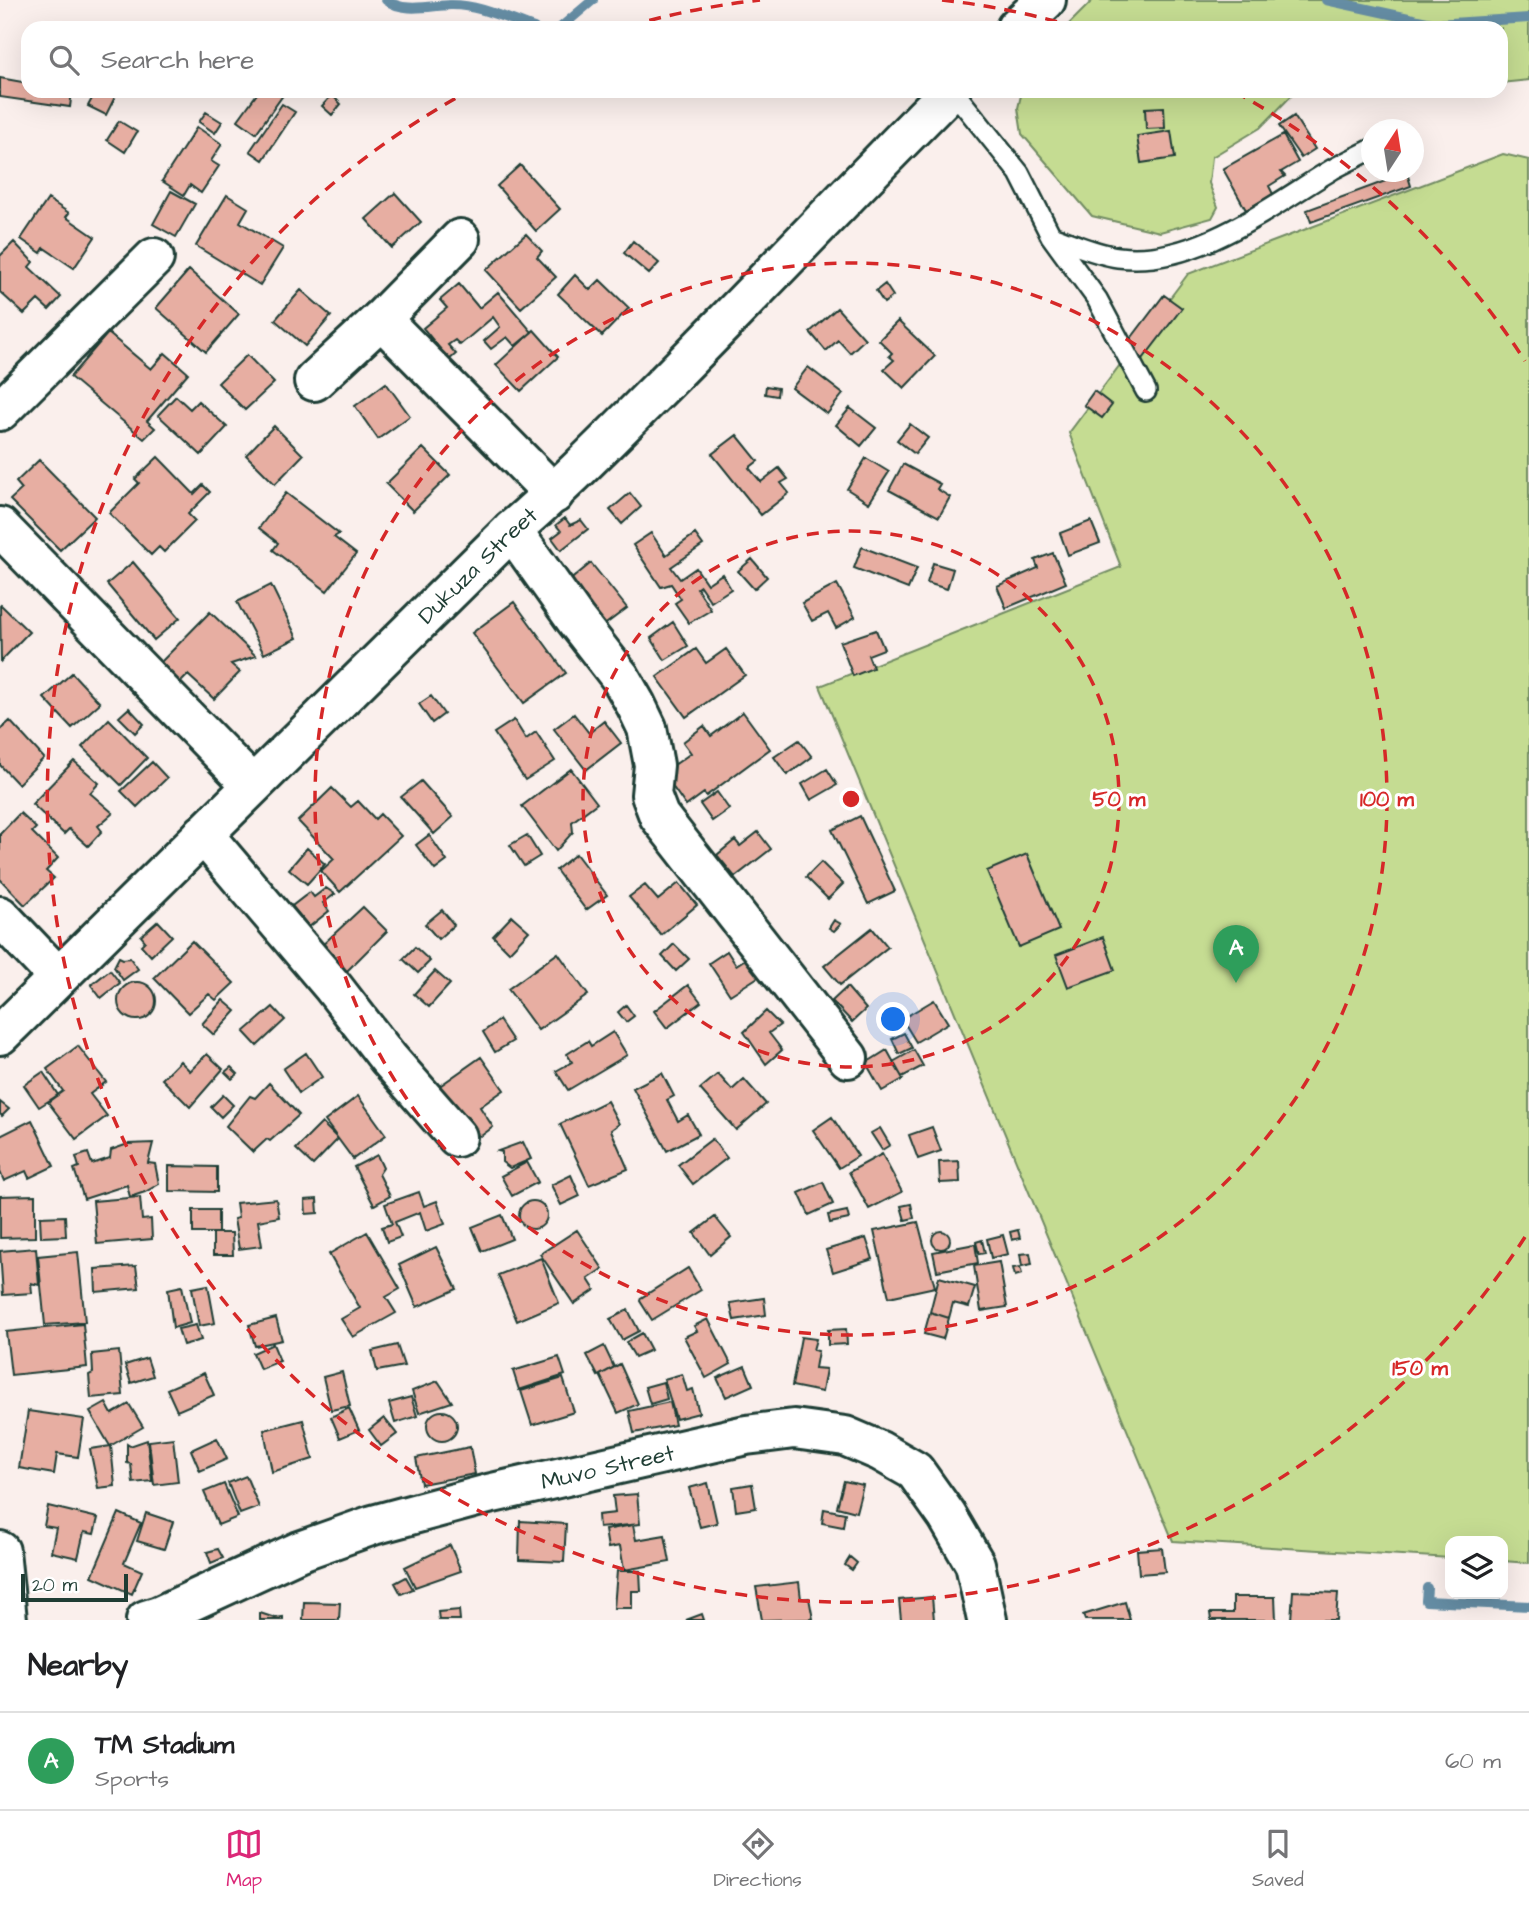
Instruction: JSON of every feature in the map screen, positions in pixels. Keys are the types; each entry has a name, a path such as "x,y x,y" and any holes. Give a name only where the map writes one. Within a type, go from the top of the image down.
{"street":[{"path":"1024,21 1046,0"},
{"name":"Dukuza Street","path":"0,1035 512,530 554,494 944,98"},
{"path":"314,381 381,319 460,239"},
{"path":"0,411 154,258"},
{"path":"381,319 554,494"},
{"path":"0,527 252,785"},
{"path":"512,530 620,677 636,705 647,729 654,765 651,795 659,816 848,1058"},
{"path":"203,834 333,987 388,1058 457,1137"},
{"path":"0,916 58,977"},
{"name":"Muvo Street","path":"146,1620 300,1551 373,1525 488,1494 721,1440 794,1429 845,1436 880,1451 915,1471 947,1516 975,1564 988,1620"},
{"path":"0,1551 7,1620"}],"lane":[{"path":"957,98 1019,173 1051,236 1097,299 1146,391"},
{"path":"1051,236 1116,257 1146,258 1182,251 1270,210 1361,154"}],"green space":[{"path":"1093,0 1529,0 1529,80 1508,82 1508,21 1072,21"},
{"path":"1020,98 1289,98 1260,128 1212,157 1209,183 1218,207 1212,218 1160,232 1092,216 1022,134 1018,108"},
{"path":"1503,154 1529,160 1529,1563 1508,1561 1508,1536 1445,1536 1445,1558 1173,1541 820,686 1121,567 1069,433 1188,274"}],"building":[{"path":"0,78 21,82 21,98 71,98 70,107 0,97"},
{"path":"92,98 114,98 106,115 88,106"},
{"path":"254,98 281,98 256,133 238,120"},
{"path":"329,98 335,98 341,104 332,115 322,106"},
{"path":"282,104 295,112 263,160 250,151"},
{"path":"1164,107 1165,128 1146,129 1145,108"},
{"path":"206,112 222,122 215,133 199,122"},
{"path":"1294,116 1315,149 1301,158 1279,126"},
{"path":"119,121 137,132 125,152 107,140"},
{"path":"197,127 222,144 211,161 219,166 201,193 190,185 184,195 162,181"},
{"path":"1171,131 1175,158 1141,163 1137,136"},
{"path":"1283,135 1298,162 1281,172 1285,176 1269,186 1273,194 1246,210 1223,169"},
{"path":"520,165 560,209 536,231 497,186"},
{"path":"1383,182 1410,182 1411,186 1311,222 1307,210"},
{"path":"171,191 195,204 176,237 153,224"},
{"path":"395,193 421,222 392,248 366,219"},
{"path":"227,195 248,208 240,222 283,248 260,285 196,246"},
{"path":"48,199 69,213 66,217 95,237 74,268 44,248 41,253 21,239"},
{"path":"526,234 542,251 537,257 556,277 521,308 486,270"},
{"path":"633,241 659,263 649,274 624,253"},
{"path":"14,242 33,262 29,267 61,297 49,310 38,300 24,314 0,292 0,256"},
{"path":"189,270 239,314 206,352 156,308"},
{"path":"575,275 590,290 600,280 629,308 602,336 558,294"},
{"path":"459,284 479,308 498,292 532,332 515,346 507,337 491,349 484,341 500,327 493,317 460,345 455,340 448,345 456,354 449,360 423,328 447,308 440,300"},
{"path":"885,284 893,296 884,303 876,291"},
{"path":"301,290 331,316 305,346 275,320"},
{"path":"1164,295 1182,308 1143,359 1126,345"},
{"path":"837,308 865,339 850,353 838,340 826,351 810,332"},
{"path":"898,321 935,356 904,388 884,369 894,360 889,356 892,353 879,340"},
{"path":"534,330 558,357 521,391 496,365"},
{"path":"108,333 151,369 165,353 188,373 147,421 155,428 144,439 70,377"},
{"path":"247,355 274,383 245,410 218,383"},
{"path":"808,367 843,394 827,414 792,388"},
{"path":"386,383 410,416 378,439 355,406"},
{"path":"766,386 778,388 777,396 765,394"},
{"path":"1094,391 1112,405 1102,418 1084,405"},
{"path":"176,396 190,409 198,401 227,427 201,455 158,415"},
{"path":"850,408 876,428 861,446 836,425"},
{"path":"910,424 928,438 915,454 897,440"},
{"path":"274,426 303,455 275,484 246,455"},
{"path":"737,435 758,461 749,468 761,482 779,468 788,479 781,483 789,493 761,515 712,454"},
{"path":"423,448 450,475 413,511 386,484"},
{"path":"158,457 194,494 203,485 210,492 188,514 195,521 164,552 159,547 151,555 109,513 139,483 135,479"},
{"path":"866,458 889,472 869,503 847,489"},
{"path":"39,460 95,517 60,550 10,500 22,489 16,482"},
{"path":"903,464 940,484 937,489 950,497 939,517 889,490"},
{"path":"286,493 339,534 334,537 356,554 327,591 273,550 278,543 259,528"},
{"path":"630,493 641,507 622,524 610,510"},
{"path":"565,518 570,525 581,520 588,529 561,550 552,538 561,531 556,525"},
{"path":"1091,521 1100,543 1068,555 1060,533"},
{"path":"651,533 666,555 695,534 703,545 671,567 680,579 696,568 707,584 722,574 731,589 711,602 700,586 697,588 711,610 689,623 675,603 681,599 671,584 661,587 633,545"},
{"path":"862,547 917,568 908,589 854,568"},
{"path":"1053,553 1066,583 1006,608 997,586 1038,568 1035,560"},
{"path":"752,559 767,577 754,589 738,571"},
{"path":"133,562 180,618 154,640 107,584"},
{"path":"591,563 627,608 603,626 568,582"},
{"path":"933,563 953,569 947,589 927,583"},
{"path":"837,584 855,617 836,628 828,613 812,621 802,603"},
{"path":"271,585 297,638 264,654 237,602"},
{"path":"514,602 566,673 524,703 472,633"},
{"path":"0,606 29,632 1,661"},
{"path":"210,612 256,656 231,664 240,672 214,699 188,675 179,684 159,664"},
{"path":"673,622 688,646 665,660 651,638"},
{"path":"876,630 884,649 868,655 873,668 853,676 840,642"},
{"path":"696,649 706,663 726,649 745,675 686,717 657,677"},
{"path":"72,673 100,703 72,728 44,698"},
{"path":"431,696 444,714 432,723 419,704"},
{"path":"129,708 144,724 135,733 119,717"},
{"path":"743,712 770,749 706,796 704,793 686,806 663,773 691,753 683,742 704,726 711,736"},
{"path":"574,714 589,733 604,721 621,743 586,770 554,729"},
{"path":"109,719 147,758 121,785 82,747"},
{"path":"514,720 526,739 536,732 555,761 525,780 494,733"},
{"path":"10,721 44,758 18,784 0,765 0,730"},
{"path":"799,740 812,757 787,775 774,757"},
{"path":"74,761 99,783 90,793 113,813 98,826 102,831 88,846 69,829 64,834 32,804"},
{"path":"152,762 167,778 137,807 121,791"},
{"path":"571,769 597,803 572,822 573,832 556,851 522,806"},
{"path":"827,769 837,785 811,800 802,784"},
{"path":"421,781 453,817 434,834 401,797"},
{"path":"332,788 351,807 358,801 375,819 380,814 401,836 340,892 321,871 334,859 298,821"},
{"path":"717,792 729,809 712,821 700,804"},
{"path":"20,813 36,828 32,832 58,858 46,871 54,878 25,905 0,879 0,834"},
{"path":"860,816 895,891 868,904 832,830"},
{"path":"758,832 771,849 735,877 717,855 735,840 740,846"},
{"path":"429,835 447,861 435,870 416,845"},
{"path":"527,835 540,856 524,866 510,845"},
{"path":"307,848 325,864 307,884 289,869"},
{"path":"576,854 607,895 586,910 556,870"},
{"path":"1027,854 1059,930 1019,947 987,871"},
{"path":"821,862 843,884 828,899 806,877"},
{"path":"679,883 697,905 661,935 629,897 645,885 658,900"},
{"path":"326,888 335,894 323,903 329,911 309,927 292,906 310,892 314,897"},
{"path":"363,907 387,931 343,975 319,948"},
{"path":"442,910 454,925 438,939 425,924"},
{"path":"512,916 529,931 509,952 493,936"},
{"path":"834,920 841,924 834,931 829,928"},
{"path":"158,921 172,936 151,956 141,945 145,941 141,936"},
{"path":"872,928 888,947 840,985 824,966"},
{"path":"1103,937 1115,970 1068,987 1056,955"},
{"path":"192,941 234,983 216,1000 209,994 188,1013 154,978"},
{"path":"674,944 689,959 676,971 662,956"},
{"path":"415,947 430,961 418,973 403,959"},
{"path":"727,951 736,965 753,954 766,972 730,995 709,963"},
{"path":"558,953 588,995 538,1030 508,989"},
{"path":"119,957 130,958 138,969 123,980 114,967"},
{"path":"110,970 120,983 101,998 91,985"},
{"path":"435,971 450,984 429,1007 414,994"},
{"path":"137,982 151,987 156,1001 151,1015 137,1020 123,1015 118,1001 123,987"},
{"path":"688,985 701,1002 667,1028 654,1011"},
{"path":"847,987 866,1009 852,1022 832,1001"},
{"path":"223,1000 236,1011 214,1035 202,1024"},
{"path":"934,1000 948,1023 916,1042 902,1019"},
{"path":"626,1005 634,1016 626,1022 618,1012"},
{"path":"273,1007 285,1020 257,1046 244,1032"},
{"path":"766,1011 780,1025 769,1033 782,1050 766,1064 744,1032"},
{"path":"499,1020 513,1041 495,1052 483,1032"},
{"path":"613,1032 627,1055 568,1090 556,1071 572,1062 567,1054 588,1041 591,1046"},
{"path":"904,1033 912,1048 899,1054 892,1039"},
{"path":"78,1046 106,1082 90,1094 107,1116 76,1139 48,1102 63,1091 47,1069"},
{"path":"887,1050 903,1079 882,1091 866,1063"},
{"path":"914,1050 923,1066 902,1077 893,1062"},
{"path":"306,1053 322,1077 299,1093 283,1069"},
{"path":"207,1054 223,1069 190,1107 162,1079 180,1061 190,1071"},
{"path":"481,1057 504,1090 480,1107 493,1127 481,1136 465,1133 434,1090"},
{"path":"231,1067 238,1074 232,1079 225,1072"},
{"path":"43,1072 58,1095 39,1107 24,1085"},
{"path":"662,1073 674,1096 667,1100 678,1121 688,1115 699,1134 667,1151 633,1088"},
{"path":"718,1074 732,1090 744,1079 766,1104 736,1130 700,1089"},
{"path":"269,1083 299,1115 253,1152 226,1126 250,1096 255,1098"},
{"path":"223,1095 233,1105 221,1117 211,1107"},
{"path":"358,1096 386,1135 353,1159 325,1121"},
{"path":"607,1101 619,1124 611,1130 628,1169 589,1185 560,1124"},
{"path":"0,1102 9,1109 2,1116 0,1114"},
{"path":"832,1117 858,1156 839,1168 813,1130"},
{"path":"32,1120 54,1166 29,1178 26,1171 4,1181 0,1172 0,1136"},
{"path":"322,1123 338,1139 313,1165 296,1149"},
{"path":"932,1127 941,1151 918,1159 909,1135"},
{"path":"880,1128 890,1145 882,1150 871,1133"},
{"path":"712,1139 727,1158 693,1184 678,1165"},
{"path":"523,1142 531,1159 510,1168 502,1162 502,1152 498,1151"},
{"path":"153,1143 148,1163 155,1164 159,1184 130,1197 127,1185 84,1199 74,1169 79,1167 76,1157 88,1153 92,1164 110,1158 111,1150 128,1144"},
{"path":"882,1154 902,1192 869,1209 849,1172"},
{"path":"377,1155 383,1168 379,1174 390,1196 374,1205 354,1167"},
{"path":"959,1161 960,1182 940,1183 939,1162"},
{"path":"527,1162 538,1182 512,1196 501,1176"},
{"path":"169,1166 217,1167 217,1192 169,1191"},
{"path":"571,1175 580,1196 561,1205 551,1185"},
{"path":"823,1182 833,1204 809,1215 799,1193"},
{"path":"419,1192 424,1206 437,1201 445,1224 426,1231 420,1212 395,1222 401,1237 387,1242 382,1227 392,1224 385,1204"},
{"path":"35,1195 35,1237 0,1238 0,1196"},
{"path":"140,1197 142,1220 151,1219 152,1239 97,1244 93,1201"},
{"path":"276,1199 279,1217 258,1221 262,1246 239,1249 234,1219 238,1218 236,1203"},
{"path":"317,1199 318,1213 306,1214 305,1200"},
{"path":"533,1201 543,1205 547,1215 543,1225 533,1229 523,1225 519,1215 523,1205"},
{"path":"911,1204 914,1218 905,1220 901,1206"},
{"path":"193,1210 218,1210 218,1233 193,1233"},
{"path":"847,1211 849,1219 830,1223 828,1215"},
{"path":"502,1215 512,1239 482,1251 472,1227"},
{"path":"65,1216 66,1236 41,1237 40,1217"},
{"path":"715,1217 731,1237 710,1255 694,1233"},
{"path":"918,1222 935,1287 889,1297 874,1231"},
{"path":"577,1230 603,1269 588,1279 595,1290 574,1304 540,1254"},
{"path":"1018,1230 1020,1238 1012,1240 1010,1232"},
{"path":"937,1231 945,1231 950,1240 948,1247 937,1249 932,1244 932,1236"},
{"path":"367,1232 400,1289 386,1297 396,1313 353,1337 341,1319 360,1308 329,1254"},
{"path":"213,1233 232,1233 233,1255 213,1255"},
{"path":"1003,1235 1008,1254 991,1258 987,1239"},
{"path":"866,1238 873,1259 833,1272 826,1250"},
{"path":"982,1240 985,1253 979,1254 976,1242"},
{"path":"975,1244 978,1263 937,1271 933,1252"},
{"path":"436,1247 457,1289 417,1307 399,1265"},
{"path":"36,1248 39,1285 31,1283 32,1293 3,1295 0,1251"},
{"path":"78,1252 85,1322 45,1325 38,1256"},
{"path":"1030,1253 1032,1264 1022,1266 1020,1254"},
{"path":"541,1258 559,1303 517,1321 498,1275"},
{"path":"999,1262 1007,1307 981,1311 974,1266"},
{"path":"136,1266 139,1288 96,1292 95,1269"},
{"path":"1020,1267 1022,1274 1015,1276 1013,1268"},
{"path":"688,1268 701,1290 652,1320 640,1301 641,1298"},
{"path":"939,1277 975,1287 969,1307 953,1303 949,1318 930,1312"},
{"path":"208,1285 215,1323 199,1326 192,1288"},
{"path":"182,1286 190,1323 173,1328 168,1289"},
{"path":"764,1298 766,1315 734,1320 730,1303"},
{"path":"628,1310 639,1331 622,1340 610,1319"},
{"path":"930,1312 949,1318 943,1339 924,1334"},
{"path":"276,1318 282,1340 255,1346 249,1325"},
{"path":"708,1319 731,1364 706,1378 684,1337 697,1331 694,1326"},
{"path":"83,1324 87,1367 11,1375 6,1332"},
{"path":"196,1325 201,1340 183,1345 178,1329"},
{"path":"846,1329 847,1344 828,1345 828,1330"},
{"path":"642,1333 651,1350 635,1357 626,1342"},
{"path":"801,1337 816,1339 813,1350 818,1351 815,1368 826,1369 822,1392 792,1386"},
{"path":"273,1344 280,1361 260,1369 253,1353"},
{"path":"397,1345 404,1366 377,1371 372,1351"},
{"path":"604,1346 614,1367 598,1376 587,1355"},
{"path":"119,1351 123,1395 91,1398 89,1375 93,1373 92,1354"},
{"path":"559,1357 565,1375 519,1390 513,1371"},
{"path":"147,1358 153,1376 131,1383 125,1365"},
{"path":"620,1364 638,1404 618,1413 600,1375"},
{"path":"745,1366 753,1385 726,1397 717,1378"},
{"path":"342,1372 350,1406 331,1410 323,1377"},
{"path":"204,1373 214,1395 177,1411 167,1389"},
{"path":"682,1374 687,1391 693,1389 699,1413 676,1419 664,1379"},
{"path":"563,1378 574,1412 532,1425 521,1391"},
{"path":"438,1381 452,1402 419,1413 412,1391"},
{"path":"663,1382 667,1399 650,1404 645,1387"},
{"path":"411,1397 417,1416 395,1423 389,1403"},
{"path":"670,1402 675,1425 634,1433 629,1411"},
{"path":"106,1403 112,1414 129,1404 143,1427 110,1446 90,1412"},
{"path":"349,1408 359,1430 340,1438 331,1417"},
{"path":"28,1411 84,1419 78,1457 57,1454 54,1474 19,1468"},
{"path":"442,1411 453,1415 457,1426 453,1437 442,1441 431,1437 427,1426 431,1415"},
{"path":"384,1418 397,1434 381,1446 369,1430"},
{"path":"303,1420 313,1459 272,1472 264,1430"},
{"path":"173,1438 178,1482 154,1485 149,1441"},
{"path":"217,1438 227,1459 200,1471 191,1450"},
{"path":"147,1440 152,1481 133,1483 131,1464 127,1463 127,1444 130,1446"},
{"path":"111,1446 115,1486 98,1488 90,1449"},
{"path":"470,1447 475,1474 421,1484 416,1458"},
{"path":"246,1476 259,1507 240,1514 228,1483"},
{"path":"844,1481 863,1485 856,1512 837,1507"},
{"path":"708,1483 717,1523 700,1527 689,1488"},
{"path":"224,1484 238,1517 218,1525 204,1492"},
{"path":"752,1484 756,1508 736,1511 733,1487"},
{"path":"637,1494 640,1524 599,1528 598,1515 615,1513 613,1496"},
{"path":"48,1506 98,1518 94,1534 84,1532 78,1558 51,1552 56,1528 44,1526"},
{"path":"824,1509 845,1513 843,1527 822,1523"},
{"path":"119,1513 141,1523 124,1563 142,1571 132,1594 92,1576"},
{"path":"146,1513 173,1522 164,1549 137,1541"},
{"path":"520,1521 566,1524 564,1562 519,1560"},
{"path":"633,1525 636,1540 665,1535 670,1562 624,1570 620,1546 608,1548 605,1530"},
{"path":"450,1545 461,1571 415,1587 405,1567"},
{"path":"1162,1548 1165,1572 1139,1574 1137,1550"},
{"path":"218,1549 223,1558 211,1563 207,1552"},
{"path":"850,1557 857,1563 852,1570 845,1565"},
{"path":"617,1571 640,1571 641,1591 632,1591 632,1608 614,1608"},
{"path":"406,1577 413,1589 401,1594 395,1583"},
{"path":"799,1582 801,1599 809,1598 813,1619 762,1620 756,1587"},
{"path":"1293,1591 1338,1593 1336,1620 1291,1620"},
{"path":"932,1597 934,1620 901,1620 899,1600"},
{"path":"1233,1597 1275,1597 1276,1620 1211,1620 1210,1613 1233,1613"},
{"path":"304,1602 340,1603 339,1620 303,1620"},
{"path":"1125,1602 1130,1620 1085,1620 1083,1615"},
{"path":"459,1610 460,1620 439,1620 438,1612"},
{"path":"260,1613 275,1618 283,1617 283,1620 260,1620"},
{"path":"702,1614 704,1620 686,1620"}],"waterway":[{"path":"386,0 408,8 460,5 514,21"},
{"path":"568,21 593,0"},
{"path":"1326,0 1422,21"},
{"path":"1482,21 1529,18"},
{"path":"1427,1588 1426,1601 1529,1606"}],"place":[{"name":"TM Stadium","path":"1236,983"}]}
